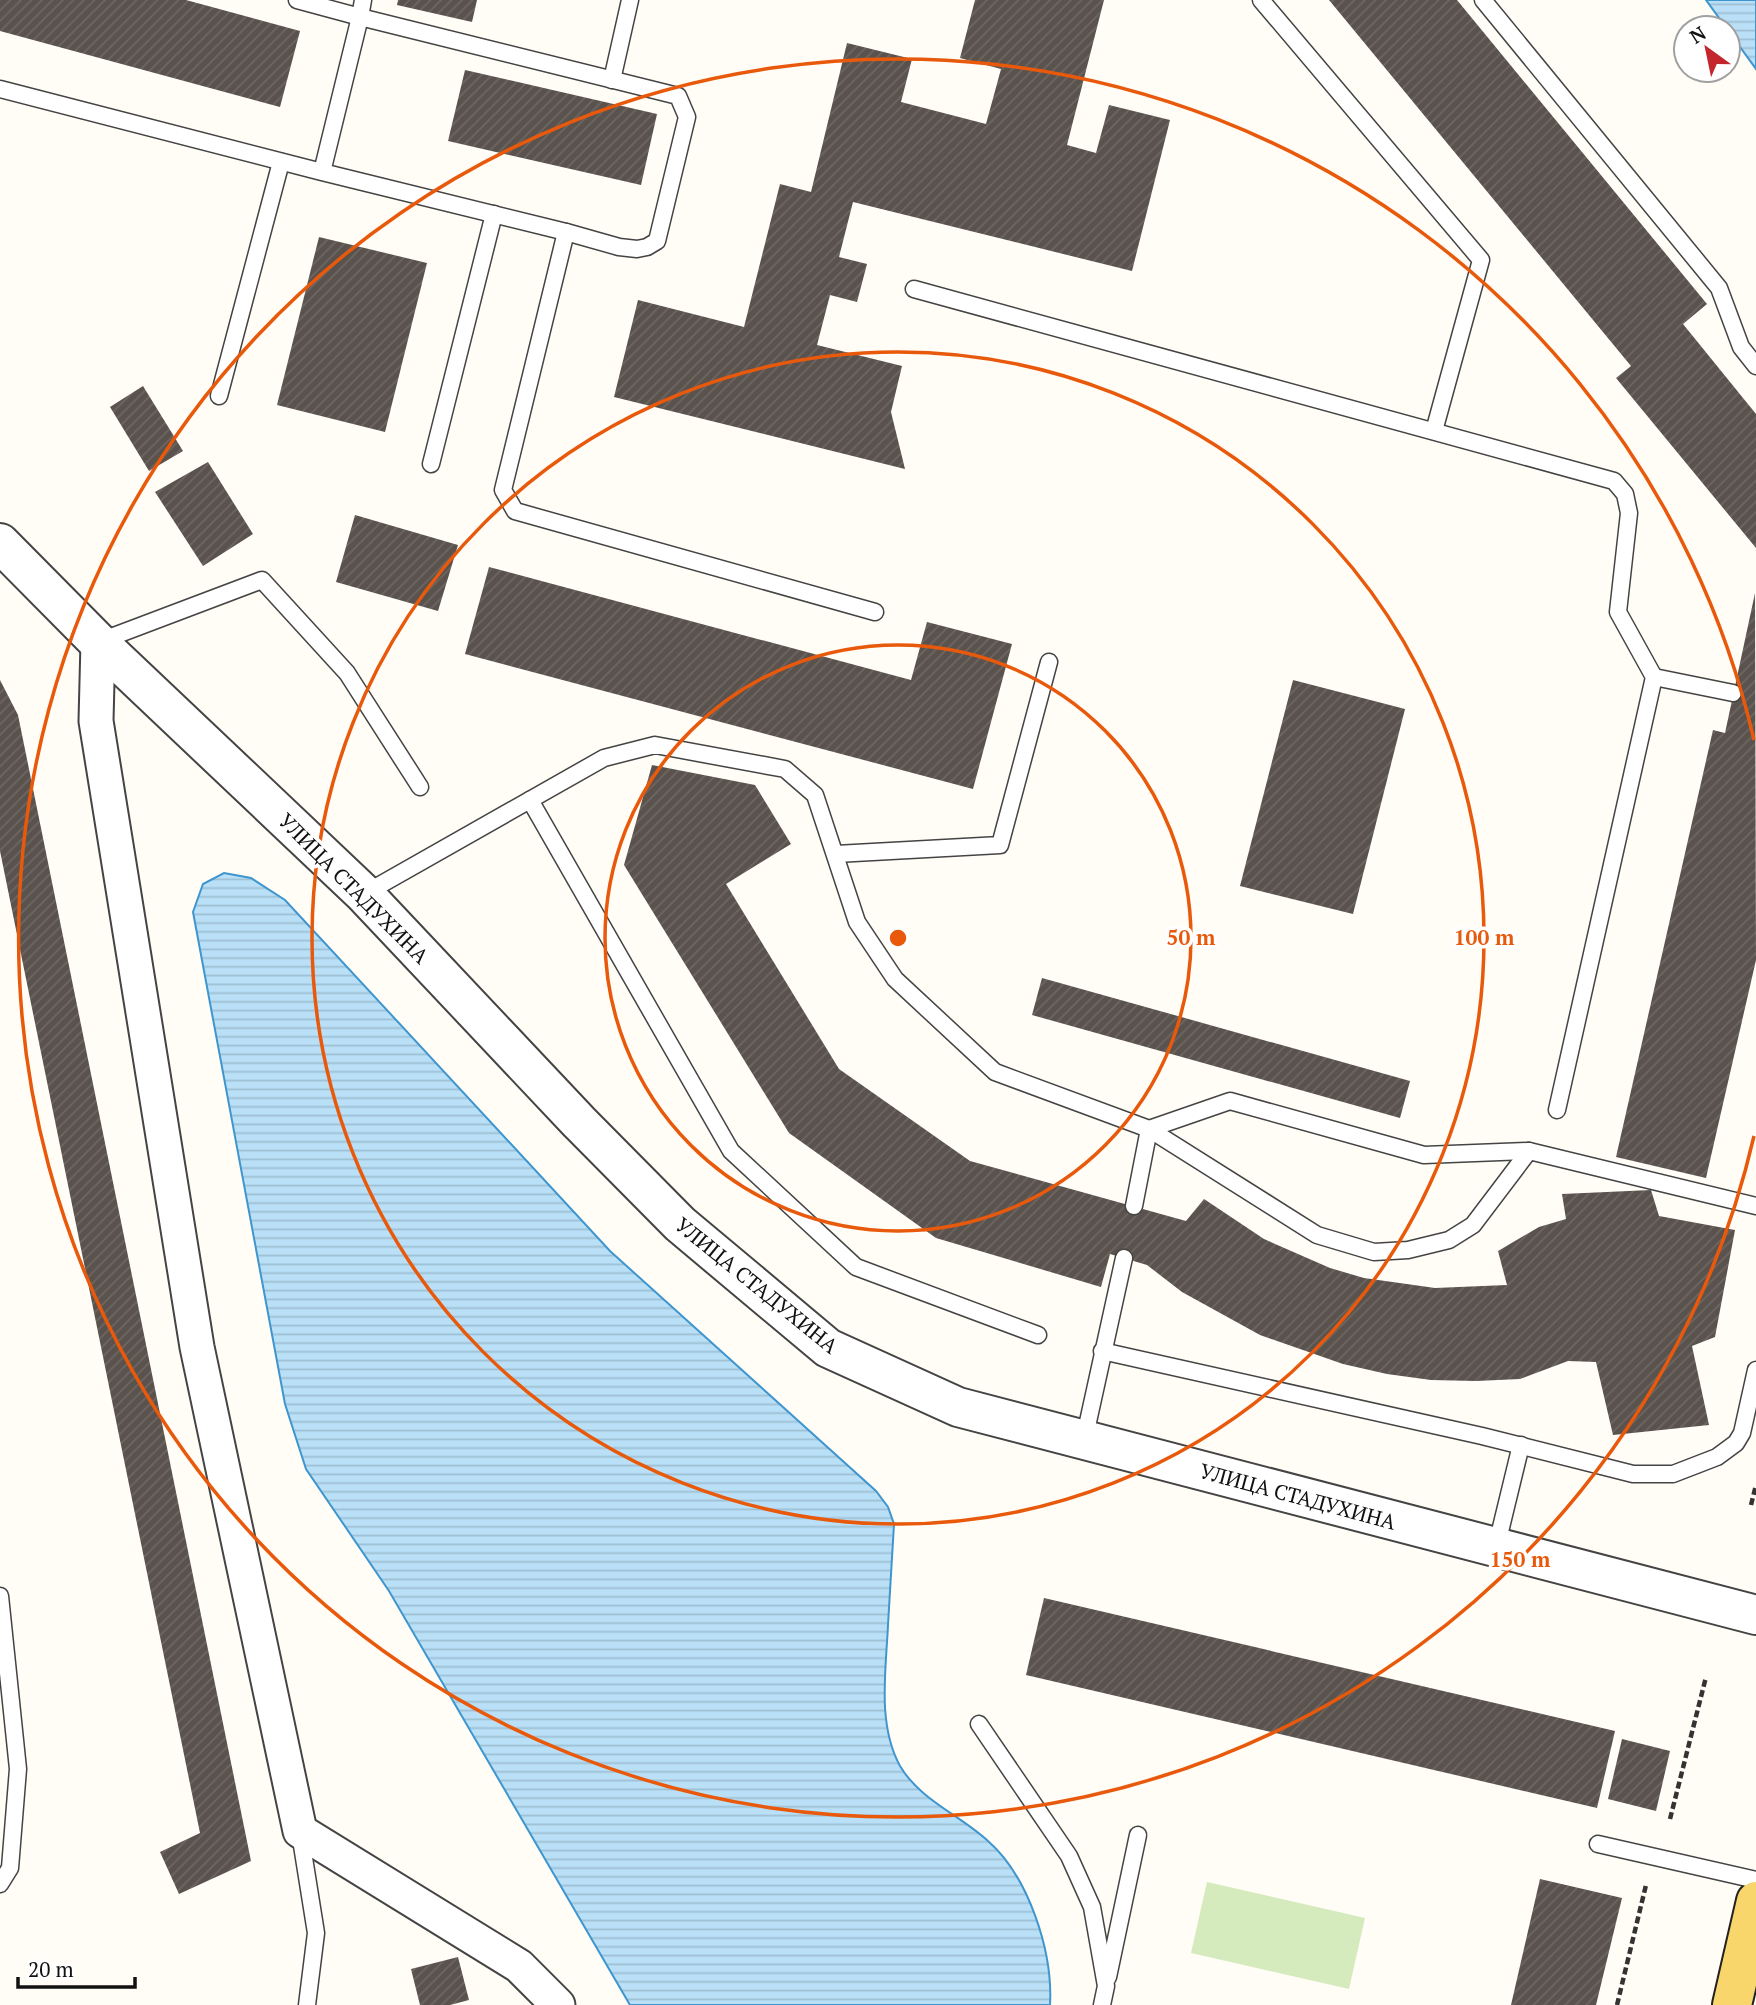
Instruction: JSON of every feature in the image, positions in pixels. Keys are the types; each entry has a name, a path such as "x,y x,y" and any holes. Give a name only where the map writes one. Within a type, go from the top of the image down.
{"main road":[{"path":"1732,2005 1756,1901"}],"street":[{"name":"УЛИЦА СТАДУХИНА","path":"0,543 99,642 364,894 579,1122 680,1224 828,1348 958,1407 1756,1615"},
{"path":"99,642 96,721 197,1347 300,1831 519,1966 558,2005"}],"lane":[{"path":"0,89 619,247 637,249 657,241 687,117 678,96 297,0"},
{"path":"321,172 363,0"},
{"path":"612,80 631,0"},
{"path":"1261,0 1481,260 1434,432"},
{"path":"1483,0 1719,288 1741,347 1756,366"},
{"path":"219,396 281,162"},
{"path":"432,464 494,214"},
{"path":"566,232 503,490 515,511 874,612"},
{"path":"914,289 1614,481 1625,494 1629,513 1618,612 1654,677 1557,1110"},
{"path":"99,642 262,580 347,673 420,787"},
{"path":"836,854 1000,845 1049,662"},
{"path":"1654,677 1733,693"},
{"path":"364,894 604,758 655,745 785,769 815,795 857,922 895,979 995,1072 1149,1129 1317,1235 1374,1252 1408,1250 1449,1240 1474,1225 1529,1151"},
{"path":"530,800 731,1151 856,1267 1038,1335"},
{"path":"1149,1129 1230,1101 1424,1155 1529,1151 1756,1206"},
{"path":"1134,1206 1149,1129"},
{"path":"1084,1440 1124,1258"},
{"path":"1102,1351 1521,1445 1633,1475 1681,1472 1717,1457 1736,1443 1742,1433 1756,1370"},
{"path":"1496,1548 1521,1445"},
{"path":"0,1596 19,1769 10,1868 0,1884"},
{"path":"979,1724 1069,1856 1092,1908 1106,1986"},
{"path":"300,1831 316,1933 307,2005"},
{"path":"1102,2005 1138,1835"},
{"path":"1598,1844 1756,1880"}],"path":[{"path":"1751,1505 1756,1486"},
{"path":"1670,1819 1706,1677"},
{"path":"1617,2005 1646,1885"}],"green space":[{"path":"1207,1882 1365,1918 1349,1989 1191,1953"}],"water":[{"path":"1706,0 1756,0 1756,69 1742,50 1742,14 1716,14"},
{"path":"224,873 251,878 285,900 610,1251 876,1491 888,1507 894,1524 885,1697 888,1733 893,1750 908,1778 929,1798 988,1841 1003,1856 1015,1874 1036,1917 1043,1939 1050,1984 1050,2005 630,2005 389,1591 306,1469 285,1404 193,912 203,884"}],"building":[{"path":"0,0 186,0 300,31 280,107 0,31"},
{"path":"398,0 477,0 472,22 397,5"},
{"path":"975,0 1104,0 1067,145 1096,153 1109,105 1170,120 1132,271 853,202 839,257 867,264 857,302 830,295 817,345 902,366 891,412 905,469 614,397 638,300 744,327 780,184 811,192 847,43 912,59 901,102 986,124 1001,69 960,58"},
{"path":"1329,0 1457,0 1707,304 1683,324 1756,414 1756,548 1616,378 1631,366"},
{"path":"465,70 657,114 641,185 448,141"},
{"path":"319,237 427,263 385,432 277,405"},
{"path":"143,386 183,451 149,471 110,407"},
{"path":"208,462 253,534 203,566 155,492"},
{"path":"355,515 458,545 438,611 336,582"},
{"path":"489,567 911,680 927,622 1012,644 973,789 465,654"},
{"path":"1755,593 1756,960 1706,1178 1616,1157 1713,730 1725,733"},
{"path":"0,680 18,715 251,1861 179,1894 160,1852 200,1833 0,851"},
{"path":"1293,680 1405,709 1353,914 1240,886"},
{"path":"652,765 755,785 791,844 726,884 839,1069 970,1161 1186,1221 1204,1199 1264,1239 1330,1268 1364,1278 1435,1288 1507,1285 1498,1251 1539,1227 1566,1219 1562,1194 1651,1190 1659,1216 1735,1230 1715,1337 1692,1346 1709,1425 1613,1435 1596,1362 1568,1361 1520,1379 1431,1380 1387,1374 1343,1364 1260,1335 1182,1292 1147,1265 1110,1254 1101,1287 936,1238 789,1133 624,865"},
{"path":"1042,978 1410,1081 1400,1118 1032,1015"},
{"path":"1044,1598 1615,1731 1597,1808 1026,1675"},
{"path":"1622,1739 1670,1751 1656,1811 1608,1799"},
{"path":"1540,1879 1622,1898 1596,2005 1511,2005"},
{"path":"458,1957 469,2000 450,2005 420,2005 411,1969"}]}
